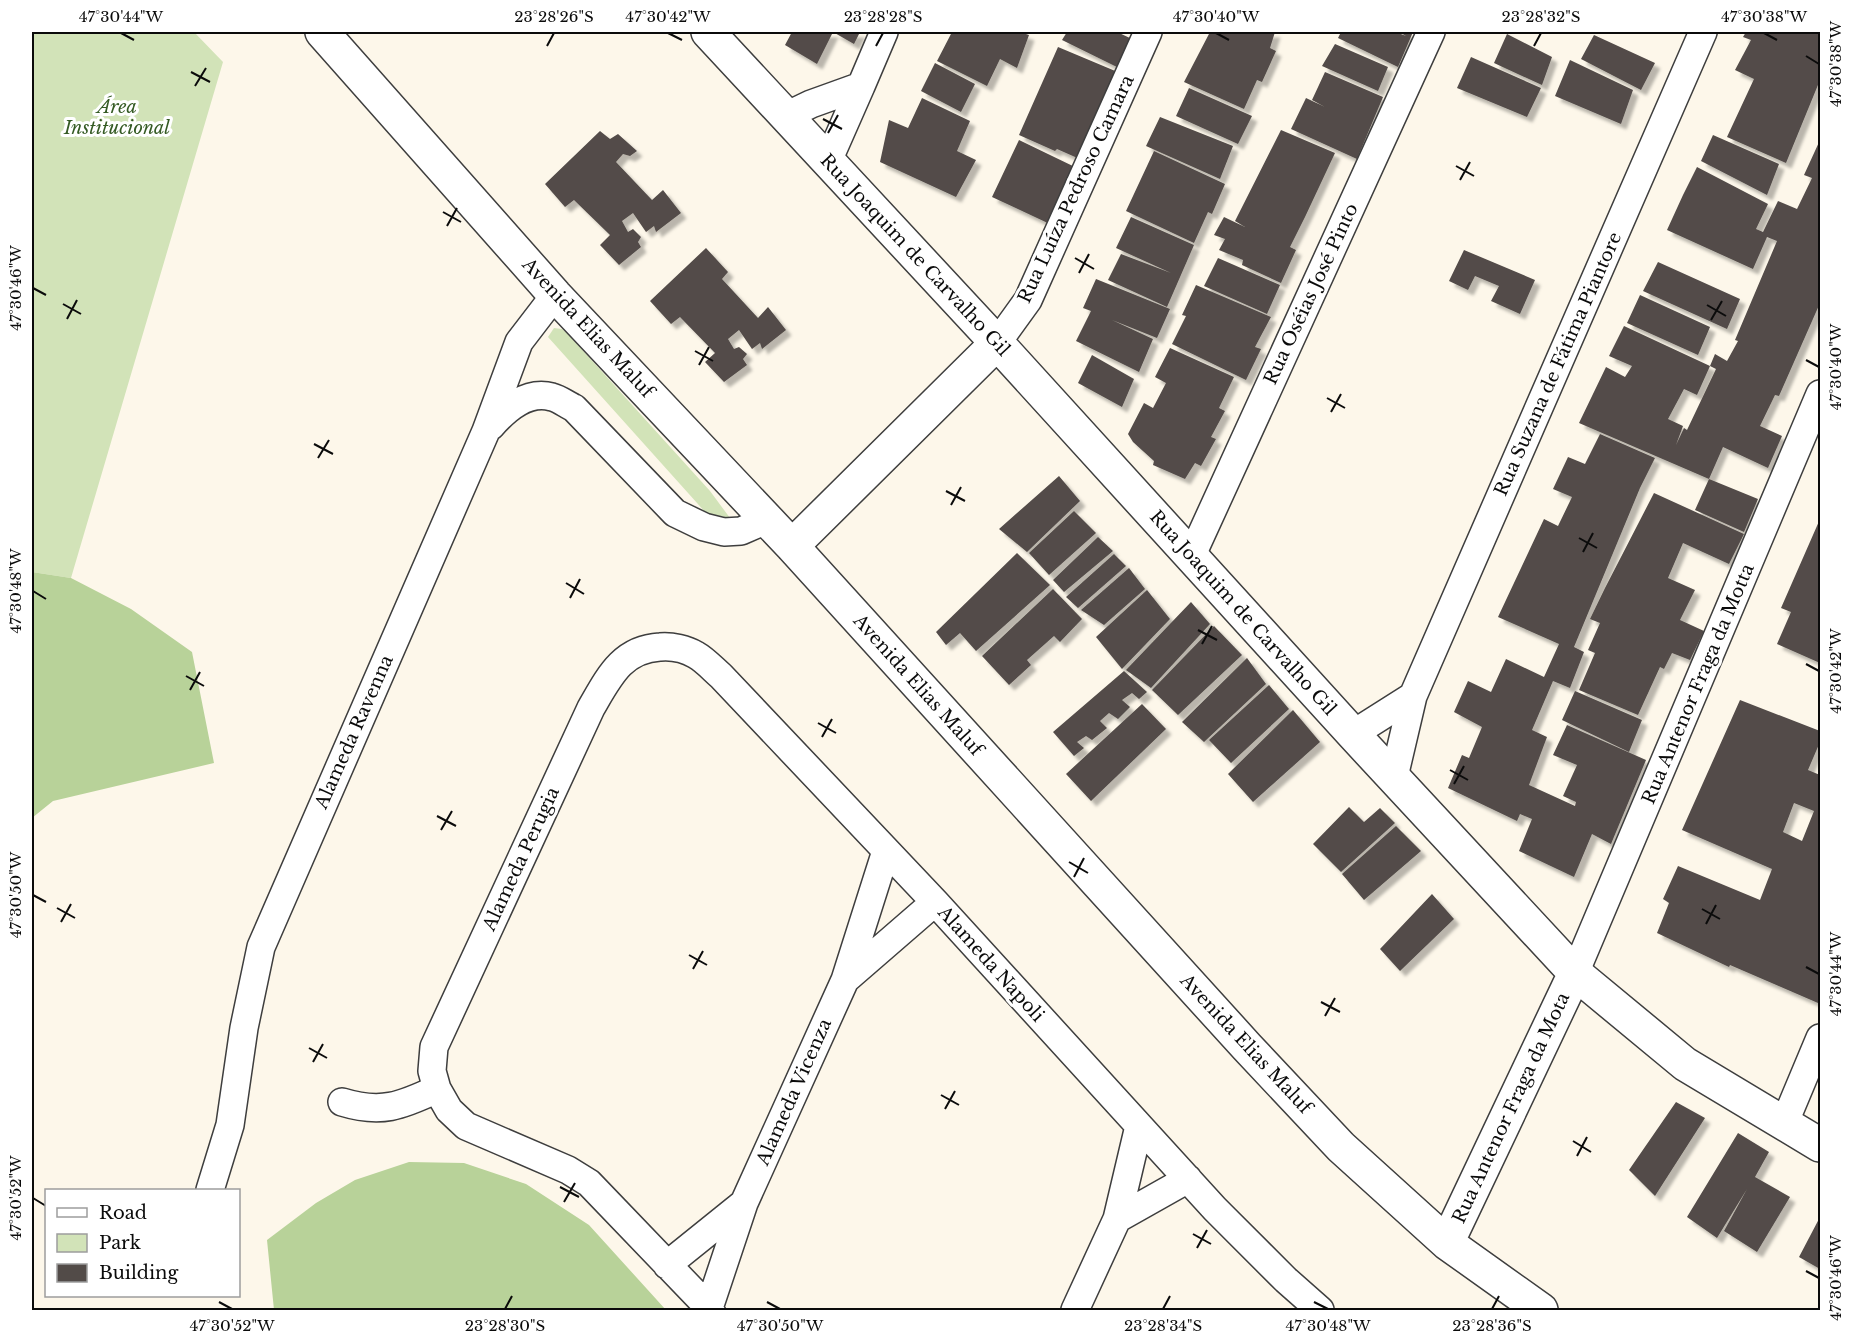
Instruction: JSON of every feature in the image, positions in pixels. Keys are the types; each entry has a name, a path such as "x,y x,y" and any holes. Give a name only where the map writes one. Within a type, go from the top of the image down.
{"street":[{"name":"Avenida Elias Maluf","path":"322,32 555,295 792,546 1247,1047 1341,1147 1447,1243 1541,1311"},
{"name":"Rua Joaquim de Carvalho Gil","path":"708,32 997,342 1353,734 1575,973 1684,1064 1821,1145"},
{"path":"828,161 884,32"},
{"name":"Rua Luíza Pedroso Camara","path":"792,546 997,342 1028,300 1148,32"},
{"name":"Rua Oséias José Pinto","path":"1191,557 1431,32"},
{"name":"Rua Suzana de Fátima Piantore","path":"1394,777 1413,696 1703,32"},
{"path":"786,116 811,104 861,86"},
{"name":"Alameda Ravenna","path":"211,1189 230,1125 244,1028 261,947 486,431 519,342 555,295"},
{"name":"Rua Antenor Fraga da Motta","path":"1575,973 1821,394"},
{"path":"486,431 503,412 517,402 536,396 553,397 574,408 675,513 704,527 724,532 741,531 766,520"},
{"name":"Alameda Napoli","path":"646,648 670,646 696,655 722,676 1215,1209 1320,1311"},
{"name":"Alameda Perugia","path":"437,1089 432,1071 434,1047 591,708 608,678 626,658 646,648"},
{"path":"1353,734 1413,696"},
{"name":"Alameda Vicenza","path":"710,1309 744,1203 844,980 886,851"},
{"name":"Alameda Vicenza","path":"844,980 934,903"},
{"name":"Rua Antenor Fraga da Mota","path":"1447,1243 1575,973"},
{"path":"1784,1124 1821,1038"},
{"path":"342,1102 363,1108 383,1108 409,1102 437,1089 449,1110 466,1126 568,1170 589,1183 710,1309"},
{"path":"1075,1311 1116,1219 1138,1126"},
{"path":"1116,1219 1188,1179"},
{"name":"Alameda Vicenza","path":"668,1265 744,1203"}],"green space":[{"name":"Área Institucional","path":"32,32 194,32 223,62 71,578 32,572"},
{"path":"554,328 562,329 567,333 710,491 730,518 706,513 548,337"},
{"path":"32,572 71,578 131,609 192,652 214,763 53,801 32,818"},
{"path":"409,1162 464,1163 526,1184 589,1225 666,1310 274,1310 267,1240 316,1203 355,1180"}],"building":[{"path":"792,32 833,32 817,64 785,45"},
{"path":"833,32 860,32 854,44"},
{"path":"952,32 1020,32 1029,35 1017,68 1000,59 987,86 937,61"},
{"path":"1067,32 1117,32 1132,39 1121,69 1062,40"},
{"path":"1210,32 1275,32 1270,48 1276,51 1262,82 1257,80 1244,109 1184,82"},
{"path":"1341,32 1396,32 1406,36 1399,32 1413,32 1398,67 1338,38"},
{"path":"1746,32 1820,32 1820,80 1786,163 1727,137 1754,79 1735,70 1751,40 1743,37"},
{"path":"1507,34 1552,57 1542,85 1494,63"},
{"path":"1594,35 1655,63 1641,90 1581,59"},
{"path":"1335,44 1388,67 1378,91 1322,66"},
{"path":"1058,47 1120,73 1082,160 1019,135"},
{"path":"1471,57 1541,88 1527,117 1457,88"},
{"path":"1570,60 1633,90 1621,124 1555,96"},
{"path":"935,63 975,84 961,112 921,91"},
{"path":"1325,72 1383,97 1357,159 1291,129 1306,98 1325,107 1312,100"},
{"path":"1189,88 1252,116 1238,144 1176,116"},
{"path":"922,98 970,121 957,151 976,160 956,197 880,162 889,120 908,128"},
{"path":"1160,117 1233,146 1220,179 1146,146"},
{"path":"1281,130 1335,153 1290,247 1296,250 1281,283 1242,265 1243,260 1219,250 1225,239 1214,235 1224,217 1245,227 1235,221"},
{"path":"600,131 610,139 618,134 637,151 630,156 623,154 616,162 652,200 663,190 681,213 656,232 654,226 646,232 633,213 622,221 628,232 633,229 641,237 638,242 641,247 619,265 600,245 610,235 574,200 565,207 545,184"},
{"path":"1713,135 1779,164 1767,195 1701,161"},
{"path":"1019,140 1079,169 1052,225 992,197"},
{"path":"1820,140 1820,303 1779,396 1775,395 1760,426 1782,436 1768,468 1723,447 1709,479 1579,423 1606,367 1625,377 1632,366 1609,356 1624,326 1710,366 1715,354 1727,361 1738,341 1735,340 1777,241 1767,237 1753,269 1667,230 1683,195 1697,167 1768,204 1756,229 1763,232 1778,201 1797,209 1812,178 1804,175","holes":["1710,366 1716,369 1687,430 1684,428 1676,445 1683,426 1668,419 1684,389 1697,395"]},
{"path":"1154,151 1225,184 1212,214 1208,212 1194,243 1126,211"},
{"path":"1131,217 1194,245 1167,307 1108,280 1121,254 1171,273 1116,248"},
{"path":"706,248 728,272 722,279 758,318 768,307 786,330 762,349 760,343 752,349 739,330 728,339 734,349 739,347 747,354 743,359 747,365 724,382 705,362 715,353 680,317 671,324 650,301"},
{"path":"1464,250 1535,280 1520,314 1491,301 1499,286 1475,276 1468,290 1449,281"},
{"path":"1218,258 1280,285 1267,314 1204,286"},
{"path":"1658,262 1740,299 1727,329 1643,291"},
{"path":"1096,279 1170,309 1157,338 1112,320 1153,339 1139,372 1076,341 1091,311 1083,308"},
{"path":"1196,285 1271,317 1255,347 1261,349 1246,380 1172,344 1186,316 1182,315"},
{"path":"1640,295 1710,327 1698,355 1627,323"},
{"path":"1170,348 1234,377 1219,408 1225,411 1211,437 1216,439 1201,466 1195,463 1185,479 1153,465 1154,461 1133,442 1128,434 1144,403 1153,408 1166,383 1155,377"},
{"path":"1092,355 1134,379 1122,407 1078,383"},
{"path":"1600,434 1655,458 1640,488 1574,647 1584,652 1570,688 1553,681 1532,730 1547,737 1529,785 1575,806 1576,802 1563,796 1577,765 1553,755 1567,725 1646,760 1611,844 1592,834 1574,877 1519,851 1532,819 1520,814 1517,821 1448,788 1462,755 1469,758 1482,727 1454,712 1468,681 1491,692 1506,659 1544,677 1559,644 1498,617 1544,519 1558,526 1572,497 1553,489 1568,457 1585,464"},
{"path":"1059,476 1080,501 1027,552 999,529"},
{"path":"1709,479 1758,499 1744,532 1695,510"},
{"path":"1654,493 1744,534 1729,564 1683,543 1668,578 1695,590 1680,620 1704,631 1690,660 1672,653 1664,669 1660,667 1638,715 1579,690 1595,653 1588,650 1600,623 1590,619"},
{"path":"1074,511 1096,533 1049,575 1029,553"},
{"path":"1820,519 1820,663 1777,644 1791,612 1781,608"},
{"path":"1098,537 1113,551 1064,592 1053,580"},
{"path":"1017,553 1050,585 976,651 960,633 946,645 936,632"},
{"path":"1114,554 1126,566 1078,608 1066,597"},
{"path":"1129,568 1145,589 1104,625 1081,610"},
{"path":"1053,589 1082,619 1060,642 1054,636 1027,660 1031,665 1009,685 982,656"},
{"path":"1147,590 1170,619 1122,669 1096,637"},
{"path":"1191,602 1210,624 1151,688 1126,670"},
{"path":"1214,626 1242,655 1178,715 1152,690"},
{"path":"1247,658 1266,684 1204,742 1182,722"},
{"path":"1124,671 1147,692 1139,699 1132,693 1122,700 1130,707 1118,719 1109,713 1100,721 1107,728 1092,740 1086,736 1077,742 1084,748 1074,756 1053,732"},
{"path":"1269,685 1289,709 1231,763 1209,740"},
{"path":"1575,691 1642,720 1629,752 1562,720"},
{"path":"1740,700 1820,731 1820,742 1808,770 1820,775 1820,996 1818,1003 1730,965 1729,967 1657,933 1669,903 1663,899 1678,866 1760,900 1772,869 1682,830","holes":["1794,803 1814,811 1802,841 1783,832"]},
{"path":"1142,704 1166,729 1091,801 1066,774"},
{"path":"1293,710 1320,742 1253,802 1228,774"},
{"path":"1349,807 1364,822 1380,808 1395,823 1341,872 1313,844"},
{"path":"1396,826 1421,851 1364,900 1342,874"},
{"path":"1432,894 1454,919 1400,971 1380,949"},
{"path":"1676,1102 1705,1118 1655,1196 1629,1170"},
{"path":"1738,1133 1769,1152 1755,1177 1790,1197 1757,1252 1724,1231 1747,1189 1717,1238 1687,1217"},
{"path":"1820,1217 1820,1269 1799,1257"}]}
